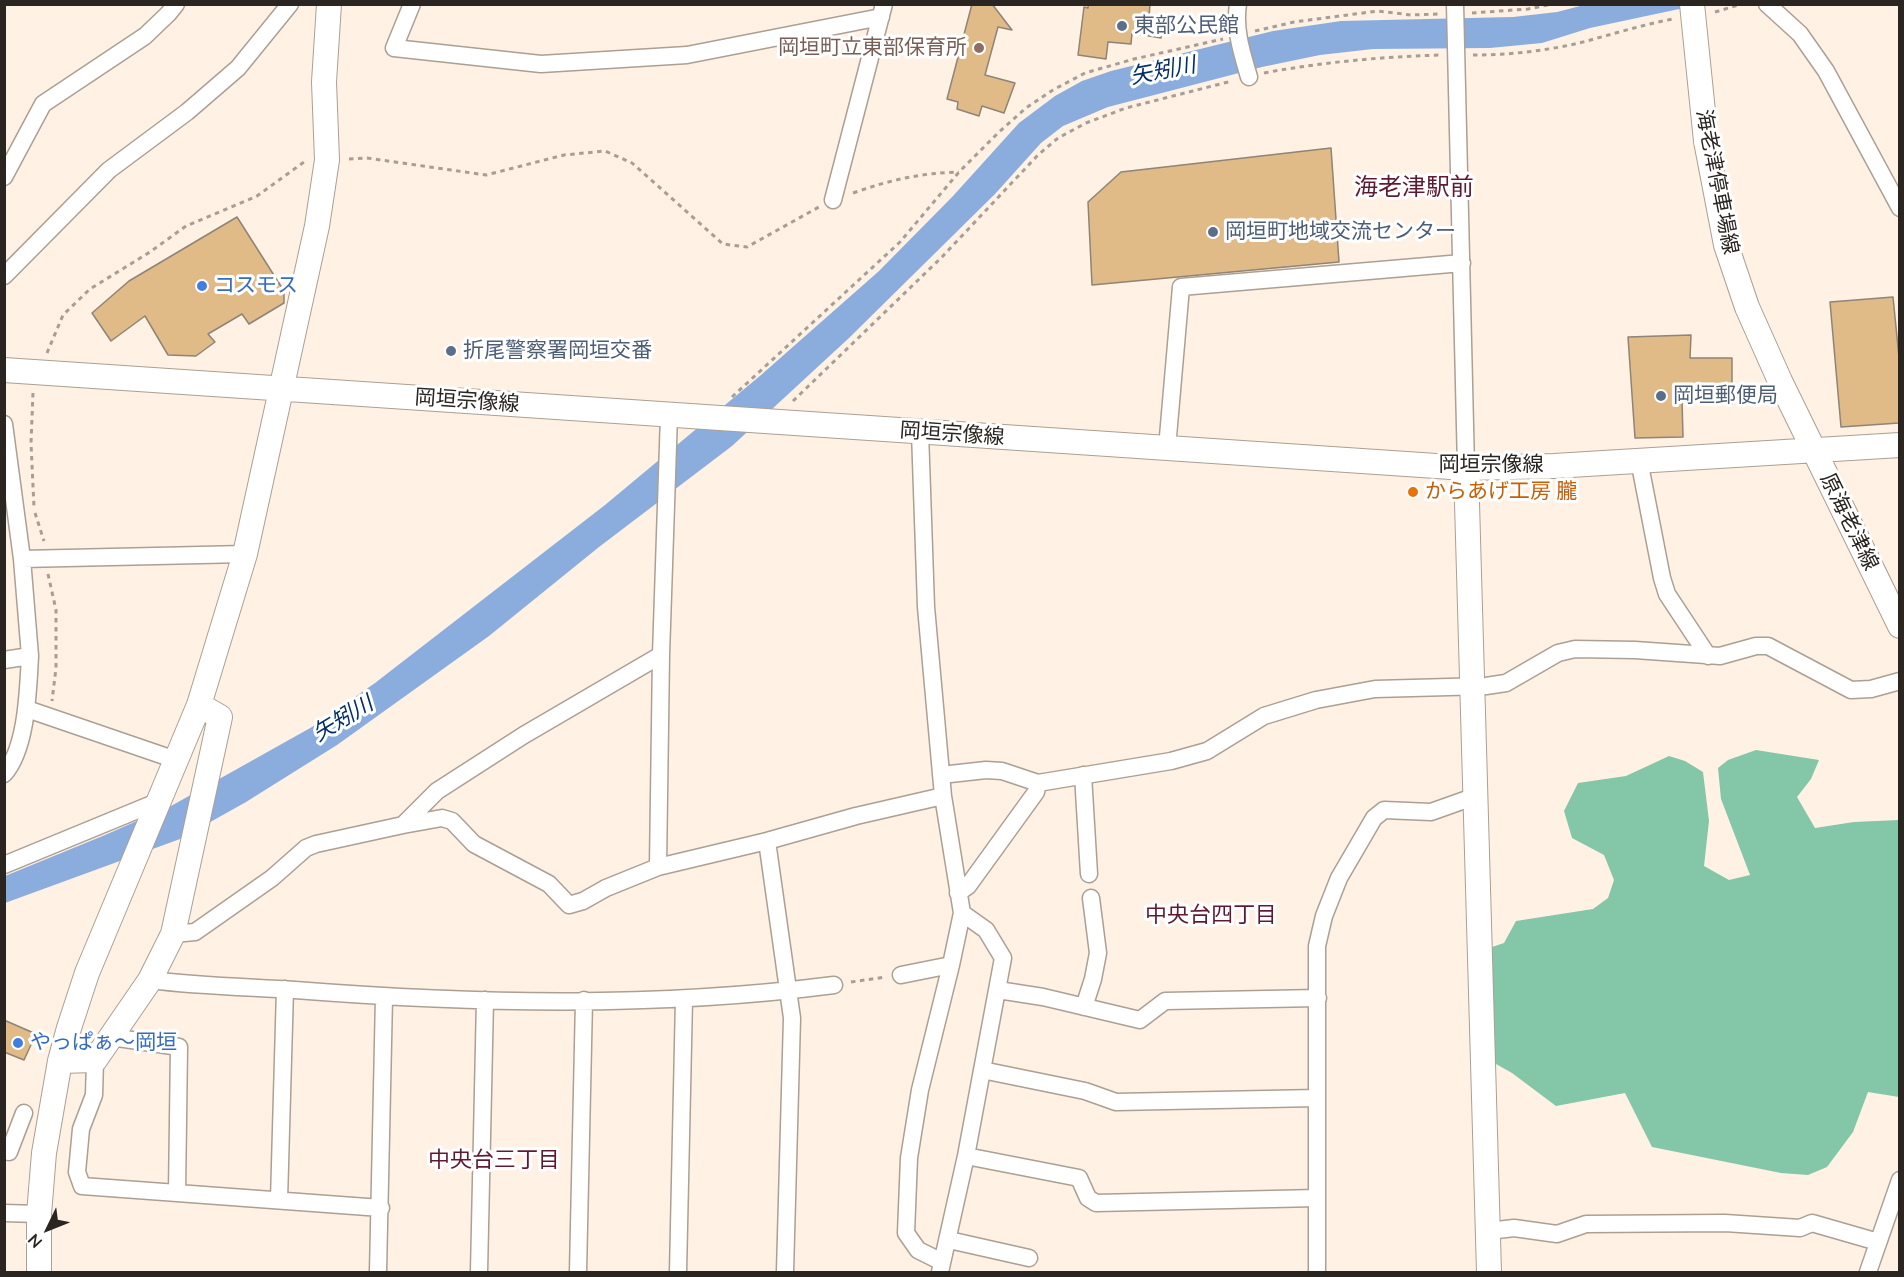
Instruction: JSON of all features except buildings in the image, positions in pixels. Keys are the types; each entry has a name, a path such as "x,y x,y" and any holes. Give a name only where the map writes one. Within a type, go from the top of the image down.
{"main road":[{"path":"39,1272 39,1214 44,1153 60,1060 87,973 199,705 245,554 317,226 327,160 324,82 329,4"},
{"name":"海老津停車場線","path":"1694,12 1706,141 1726,245 1747,308 1814,451"},
{"name":"岡垣宗像線","path":"4,370 1466,468 1899,445"},
{"name":"原海老津線","path":"1814,451 1899,626"},
{"path":"1466,468 1489,1272"},
{"path":"60,1060 95,1060 150,980 173,934 220,717 199,705"}],"street":[{"path":"4,177 43,104 145,36 176,4"},
{"path":"4,276 109,170 188,112 238,68 290,4"},
{"path":"412,4 394,48 541,64 687,55 882,11 833,200"},
{"path":"1238,4 1236,16 1238,36 1249,77"},
{"path":"1767,4 1800,34 1826,71 1899,208"},
{"path":"1455,9 1466,468"},
{"path":"1167,448 1181,287 1462,263"},
{"path":"658,867 661,655 669,415"},
{"path":"4,424 22,559 30,656 27,708 17,751 4,774"},
{"path":"920,432 926,607 943,796 962,913 920,1090 911,1146 906,1233 918,1250 941,1267 949,1240 1004,958 986,930 962,913"},
{"path":"1639,460 1667,594 1708,656"},
{"path":"22,559 245,554"},
{"path":"941,775 986,770 1002,771 1038,783 1171,760 1207,751 1264,716 1337,695 1375,688 1486,686 1506,683 1558,653 1575,649 1635,650 1720,656 1756,646 1768,646 1851,690 1871,689 1899,681"},
{"path":"403,825 437,791 524,735 661,655"},
{"path":"4,660 30,656"},
{"path":"27,708 176,760"},
{"path":"1083,775 1089,874"},
{"path":"958,892 968,886 1036,792 1038,783"},
{"path":"173,934 195,932 272,878 306,848 441,818 452,821 474,844 549,884 569,905 583,901 606,888 658,867 943,796"},
{"path":"1317,1272 1317,946 1324,916 1339,878 1374,818 1384,810 1431,812 1476,796"},
{"path":"4,865 156,806"},
{"path":"767,841 789,990 792,1029 785,1272"},
{"path":"1084,1007 1098,953 1091,898"},
{"path":"901,975 951,965"},
{"path":"150,980 384,997 485,1000 684,999 834,985"},
{"path":"279,1200 285,990"},
{"path":"998,990 1043,997 1140,1020 1165,1001 1318,998"},
{"path":"378,1272 384,997"},
{"path":"678,1272 684,999"},
{"path":"479,1272 485,1000"},
{"path":"578,1272 584,1000"},
{"path":"111,1037 179,1047 177,1194"},
{"path":"95,1060 94,1095 81,1129 77,1172 82,1186 381,1208"},
{"path":"982,1070 1085,1091 1116,1102 1317,1098"},
{"path":"6,1154 24,1113"},
{"path":"966,1156 1078,1178 1088,1198 1096,1203 1317,1198"},
{"path":"1868,1272 1899,1180"},
{"path":"4,1213 39,1214"},
{"path":"1489,1231 1514,1228 1557,1234 1586,1224 1725,1223 1800,1228 1812,1223 1878,1242"},
{"path":"949,1240 1029,1258"}],"path":[{"path":"708,418 900,242 959,172 998,133 1026,108 1085,73 1134,59 1294,22 1378,11 1411,15 1455,9 1489,12 1553,4"},
{"path":"770,422 942,257 1038,155 1058,138 1086,123 1126,108 1249,77 1326,62 1380,57 1500,55 1576,43 1694,12 1742,4"},
{"path":"38,373 63,315 90,289 150,252 186,226 257,196 310,158 327,160 367,158 486,175 564,155 605,150 632,163 723,244 747,247 833,200 900,177 959,172"},
{"path":"834,985 901,975"}],"green space":[{"path":"1756,750 1819,760 1811,779 1797,797 1815,828 1854,822 1899,820 1899,1097 1868,1092 1853,1132 1827,1167 1808,1175 1781,1173 1652,1147 1625,1093 1556,1106 1512,1073 1496,1064 1486,1048 1486,949 1504,943 1516,921 1593,909 1608,898 1614,880 1604,855 1572,838 1564,811 1578,783 1626,776 1669,756 1685,761 1703,772 1709,821 1704,866 1729,880 1750,875 1721,799 1718,768 1728,760"}],"water":[{"name":"矢矧川","path":"1584,5 1698,5 1590,28 1542,43 1490,48 1373,49 1320,55 1262,67 1108,107 1063,126 1041,143 995,194 849,338 732,446 599,547 489,636 337,745 246,802 180,839 5,903 5,876 171,806 312,727 375,683 605,505 761,375 879,271 953,196 1019,123 1055,96 1082,81 1111,71 1273,31 1341,21 1513,17 1557,12"}],"place":[{"name":"東部公民館","path":"1122,26"},
{"name":"岡垣町立東部保育所","path":"979,48"},
{"name":"岡垣町地域交流センター","path":"1213,232"},
{"name":"コスモス","path":"202,286"},
{"name":"折尾警察署岡垣交番","path":"451,351"},
{"name":"岡垣郵便局","path":"1661,396"},
{"name":"からあげ工房 朧","path":"1413,492"},
{"name":"やっぱぁ～岡垣","path":"18,1043"}],"district":[{"name":"海老津駅前","path":"1414,188"},
{"name":"中央台四丁目","path":"1211,915"},
{"name":"中央台三丁目","path":"494,1160"}]}
